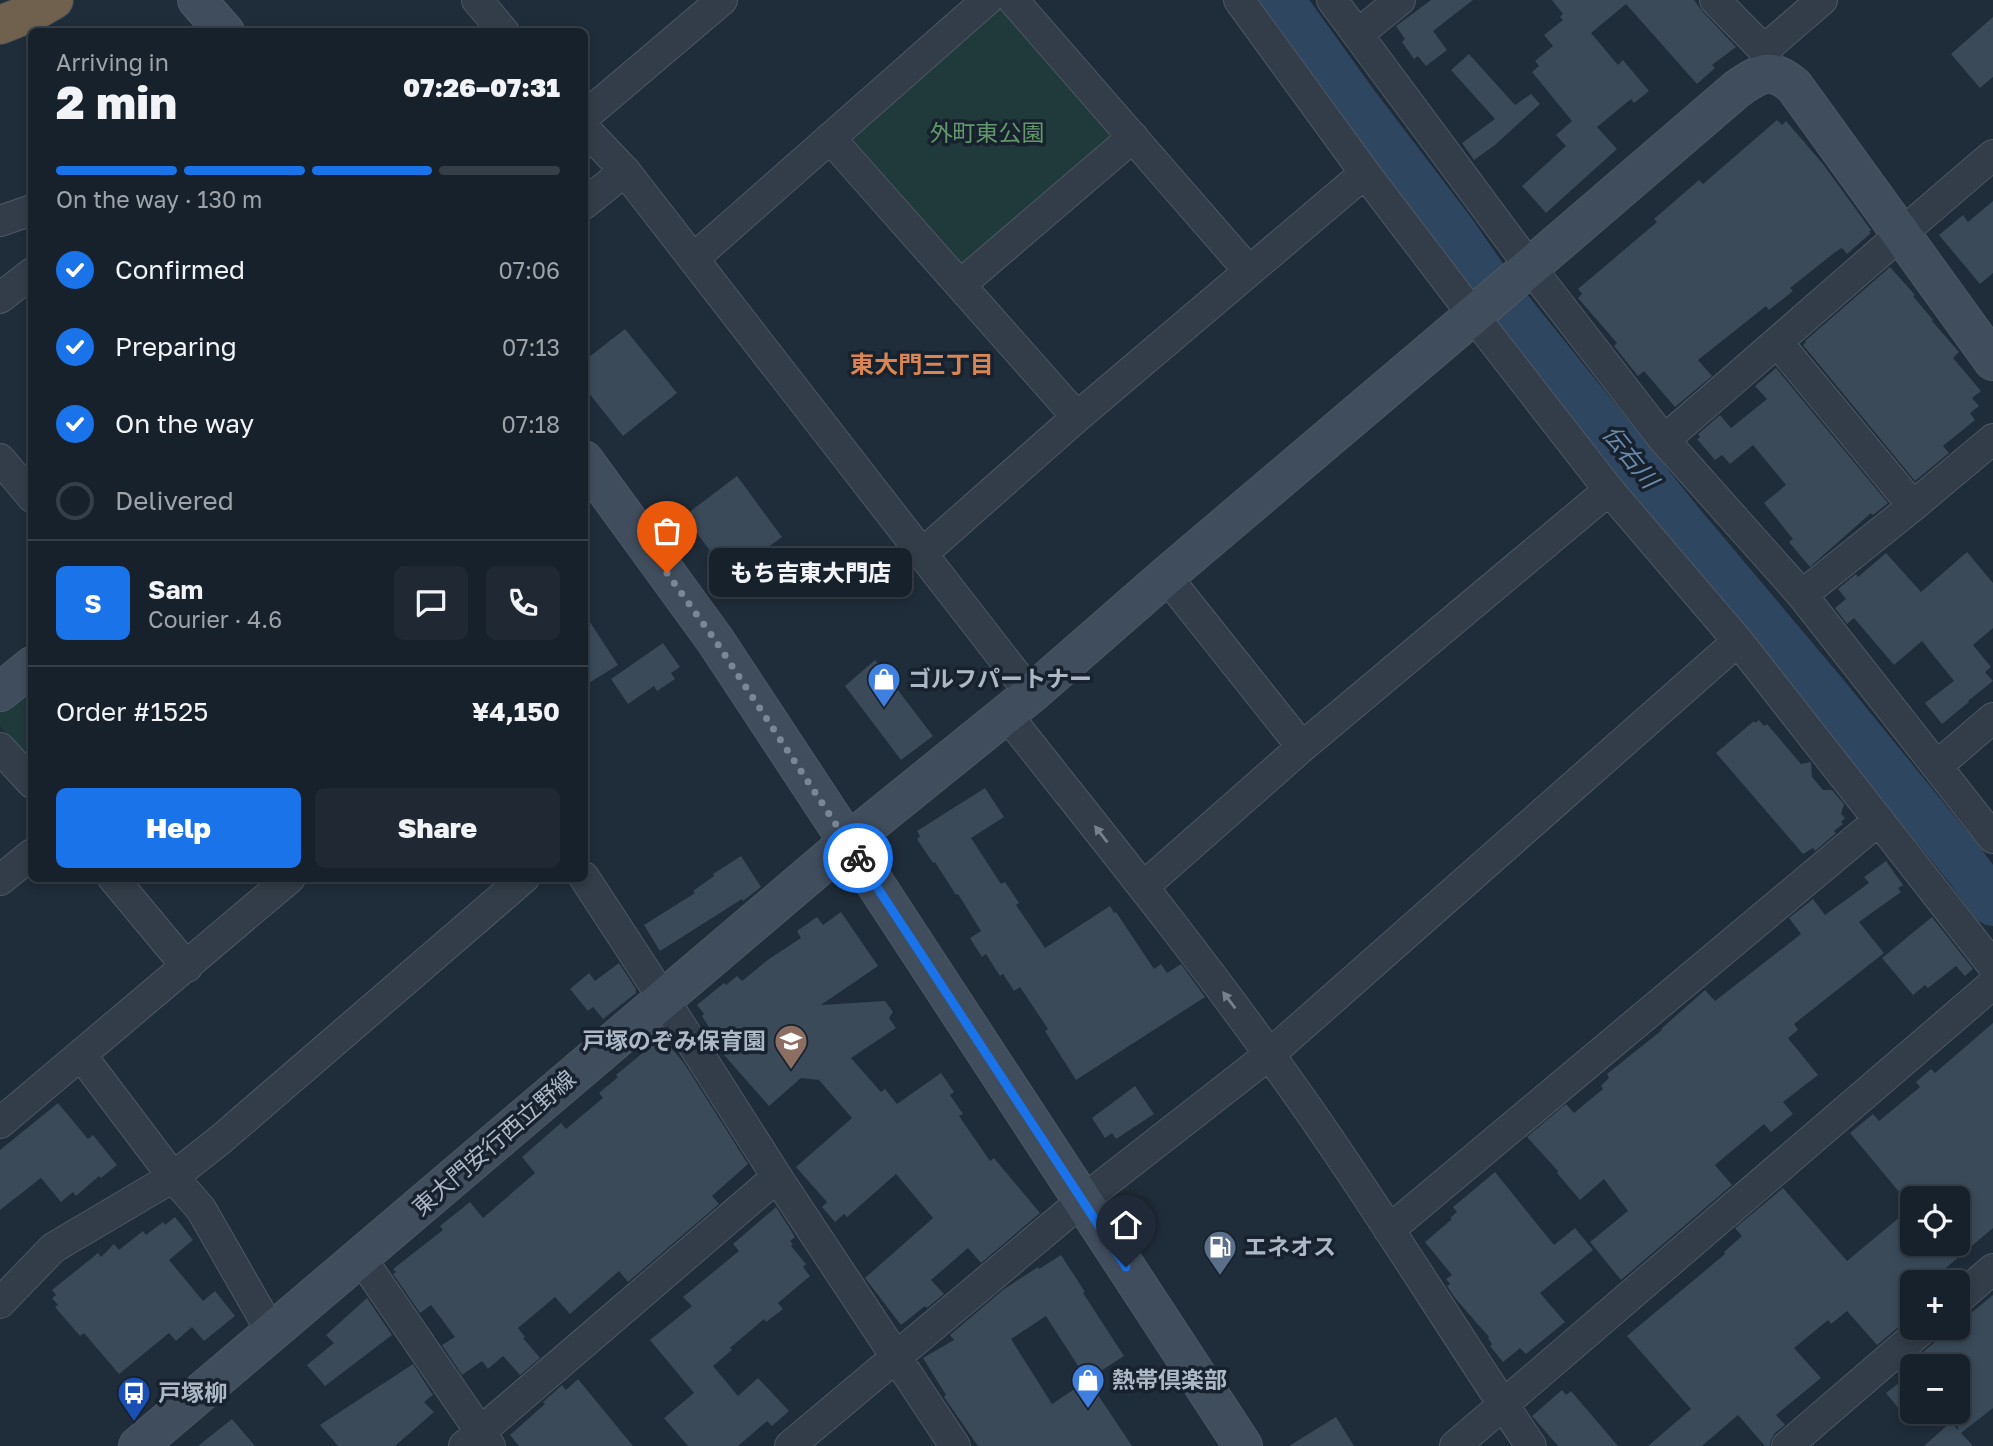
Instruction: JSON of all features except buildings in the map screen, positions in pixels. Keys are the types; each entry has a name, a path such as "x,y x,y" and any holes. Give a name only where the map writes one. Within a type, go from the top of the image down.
{"highway":[{"path":"0,25 54,0"}],"street":[{"path":"197,0 222,28"},
{"path":"477,0 501,28"},
{"path":"693,259 988,0"},
{"path":"1013,0 1249,271"},
{"path":"1239,0 1365,173 1478,311 1609,490 1738,641 1993,965"},
{"path":"1332,0 1523,273 1664,440 1802,595 1993,838"},
{"path":"1358,34 1400,0"},
{"path":"1715,0 1768,62 1794,86 1993,361"},
{"path":"1768,62 1822,0"},
{"path":"588,114 716,2"},
{"name":"東大門安行西立野線","path":"138,1446 848,842 1019,705 1166,576 1737,89 1758,74 1768,62"},
{"path":"588,132 625,171 922,554 1019,705 1143,887 1270,1054 1531,1446"},
{"path":"960,285 1133,137"},
{"path":"830,138 1077,417"},
{"path":"1664,440 1993,155"},
{"path":"588,201 625,171"},
{"path":"922,554 1077,417 1365,173"},
{"path":"0,221 28,211"},
{"path":"0,298 28,275"},
{"path":"1778,343 1913,506"},
{"path":"1802,595 1993,439"},
{"path":"0,459 28,492"},
{"path":"588,465 715,640 1243,1446"},
{"path":"1143,887 1303,747 1609,490"},
{"path":"1166,576 1303,747"},
{"path":"790,1446 1083,1200 1270,1054 1738,641"},
{"path":"0,692 28,669"},
{"path":"1937,766 1993,718"},
{"path":"0,748 28,779"},
{"path":"1389,1230 1879,820"},
{"path":"0,880 28,857"},
{"path":"116,882 187,967"},
{"path":"0,1123 285,882"},
{"path":"0,1303 52,1248 173,1177 220,1140 519,882"},
{"path":"587,882 777,1177 955,1446"},
{"path":"1455,1446 1993,984"},
{"path":"81,1055 173,1177 201,1209 272,1333"},
{"path":"361,1258 478,1441 777,1177"},
{"path":"1970,1288 1993,1269"},
{"path":"1787,1446 1910,1340"}],"green space":[{"name":"外町東公園","path":"994,6 1006,6 1114,135 965,272 847,142"},
{"path":"28,686 28,760 0,726 0,710"}],"waterway":[{"name":"伝右川","path":"1281,0 1490,285 1993,903"}],"way so far":[{"path":"667,573 715,640 858,858"}],"place":[{"name":"もち吉東大門店","path":"667,573"},
{"name":"ゴルフパートナー","path":"884,709"},
{"name":"戸塚のぞみ保育園","path":"791,1071"},
{"name":"エネオス","path":"1220,1277"},
{"name":"熱帯倶楽部","path":"1088,1410"},
{"name":"戸塚柳","path":"134,1423"}],"district":[{"name":"東大門三丁目","path":"922,365"}],"route":[{"path":"858,858 1126,1267"}]}
